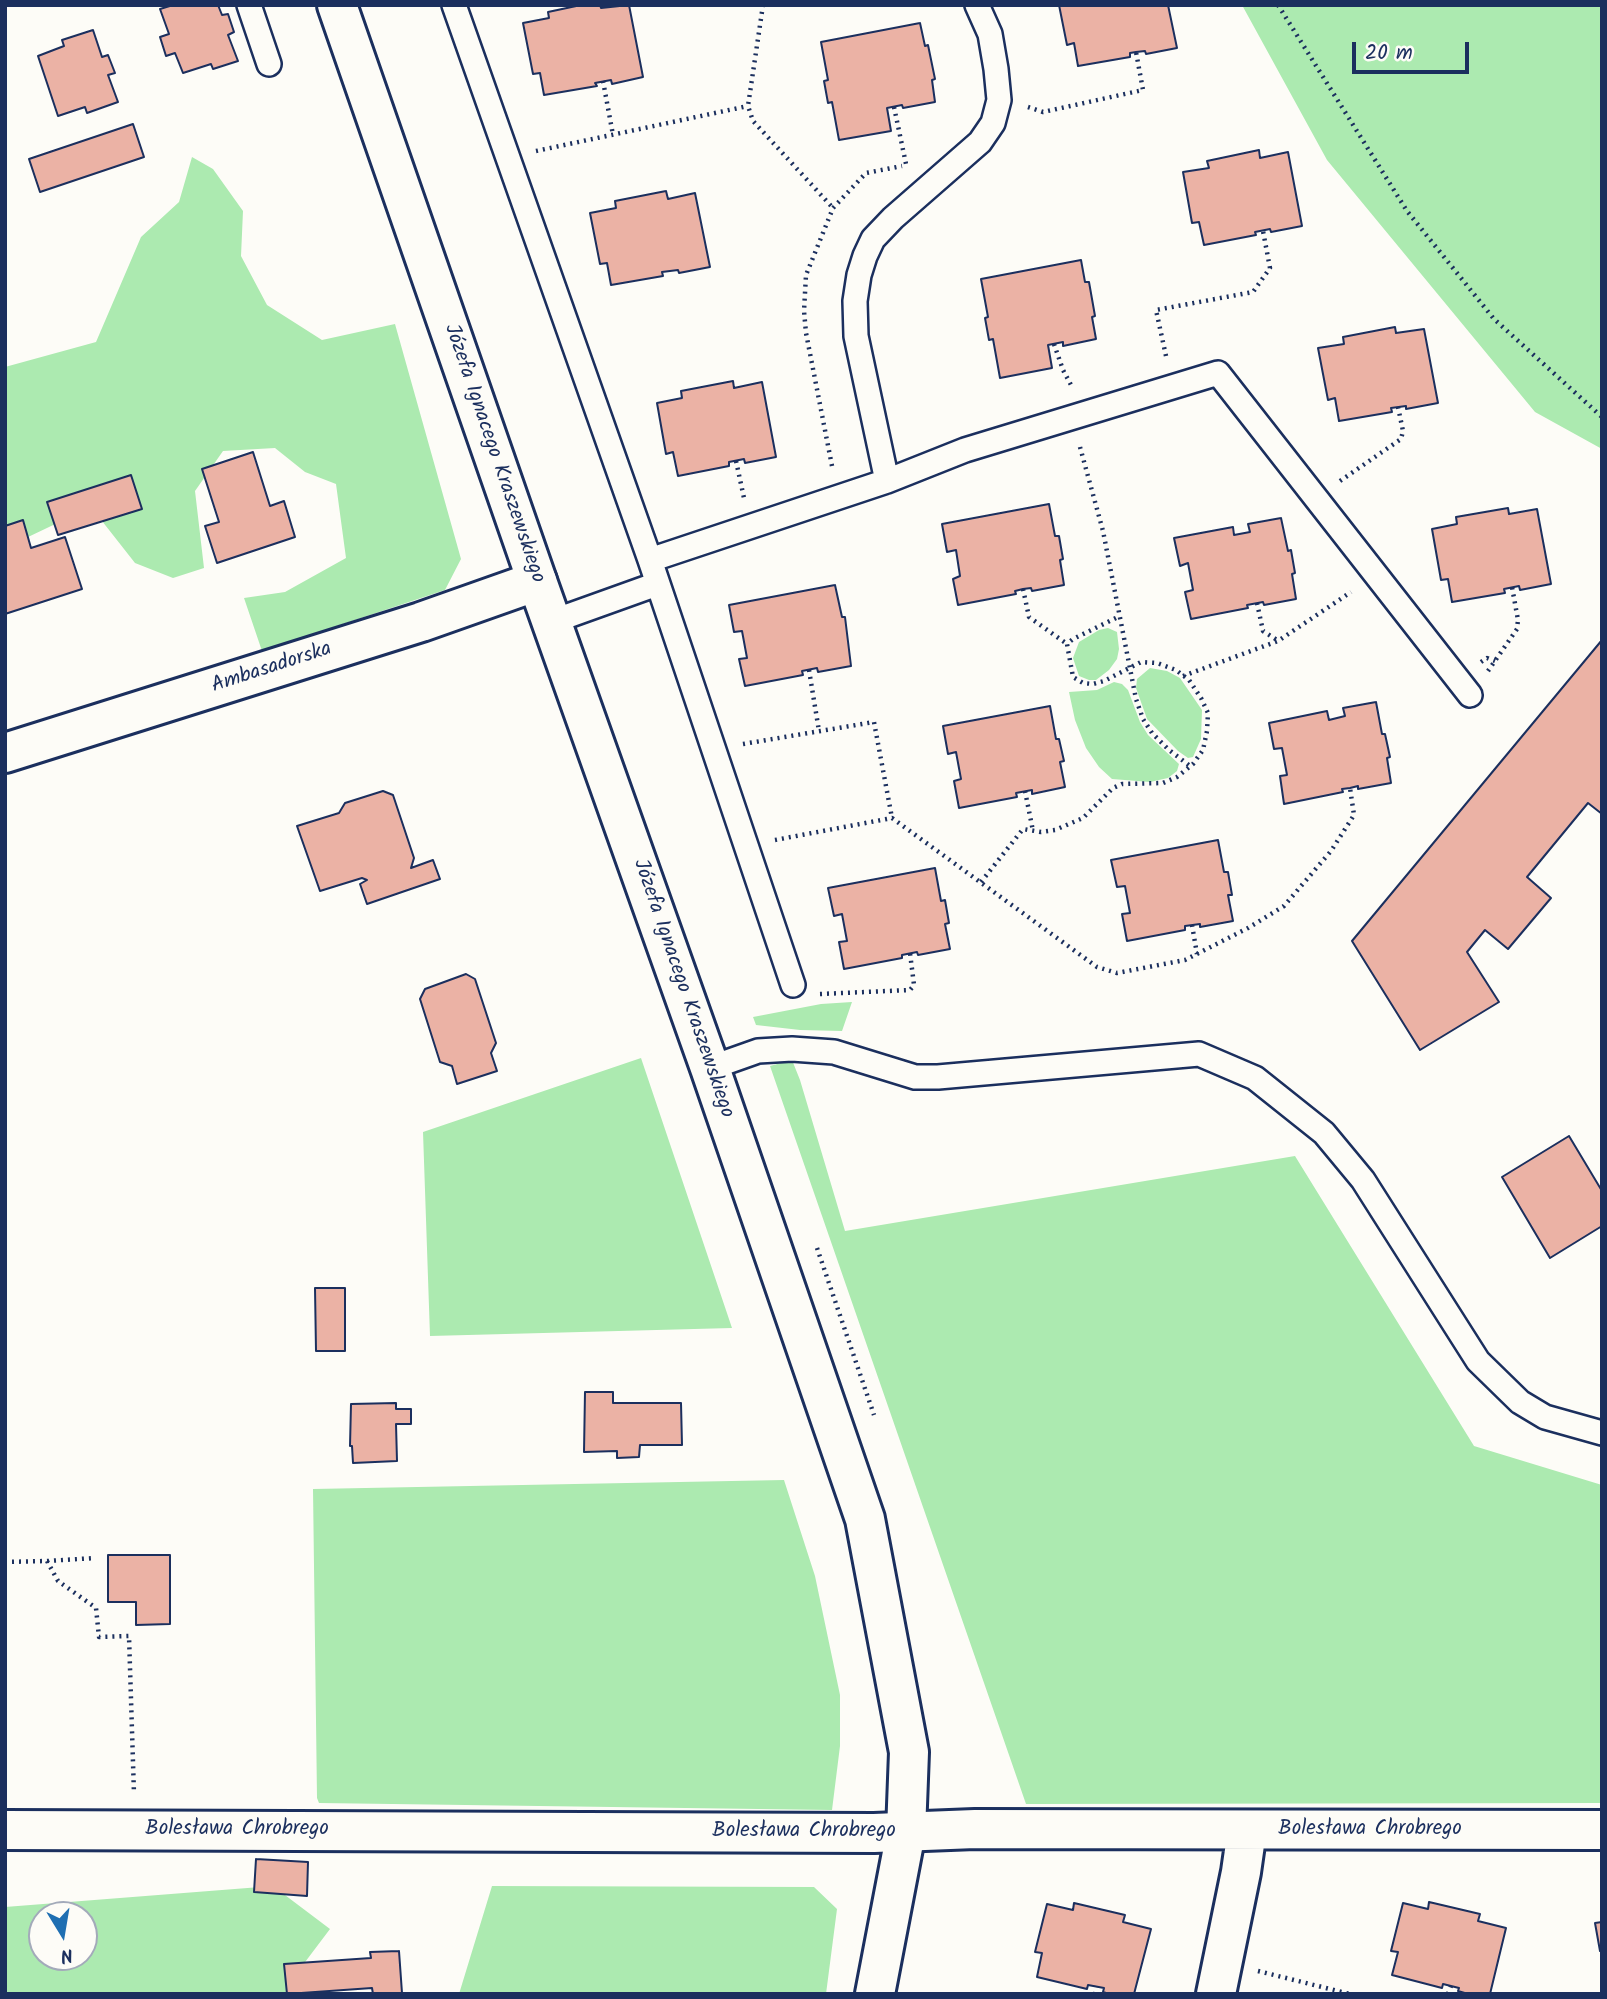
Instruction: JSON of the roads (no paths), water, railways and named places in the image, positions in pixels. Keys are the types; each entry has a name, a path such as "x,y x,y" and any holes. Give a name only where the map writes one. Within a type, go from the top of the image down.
{"street":[{"name":"Józefa Ignacego Kraszewskiego","path":"337,5 551,622 710,1068 865,1520 909,1752 906,1832 875,1994"},
{"name":"Ambasadorska","path":"5,753 421,622 537,580"},
{"name":"Bolesława Chrobrego","path":"5,1830 1602,1830"},
{"path":"1219,1978 1247,1830"}],"lane":[{"path":"248,5 269,64"},
{"path":"454,5 657,584 804,986"},
{"path":"887,481 856,336 855,301 859,275 864,256 873,240 893,218 979,142 993,123 999,100 996,69 990,34 977,5"},
{"path":"650,560 887,481 965,450 1218,373 1470,695"},
{"path":"551,622 657,584"},
{"path":"710,1068 758,1051 792,1049 834,1052 891,1072 915,1077 1199,1054 1255,1078 1324,1133 1363,1180 1478,1361 1520,1402 1545,1417 1602,1433"}]}
